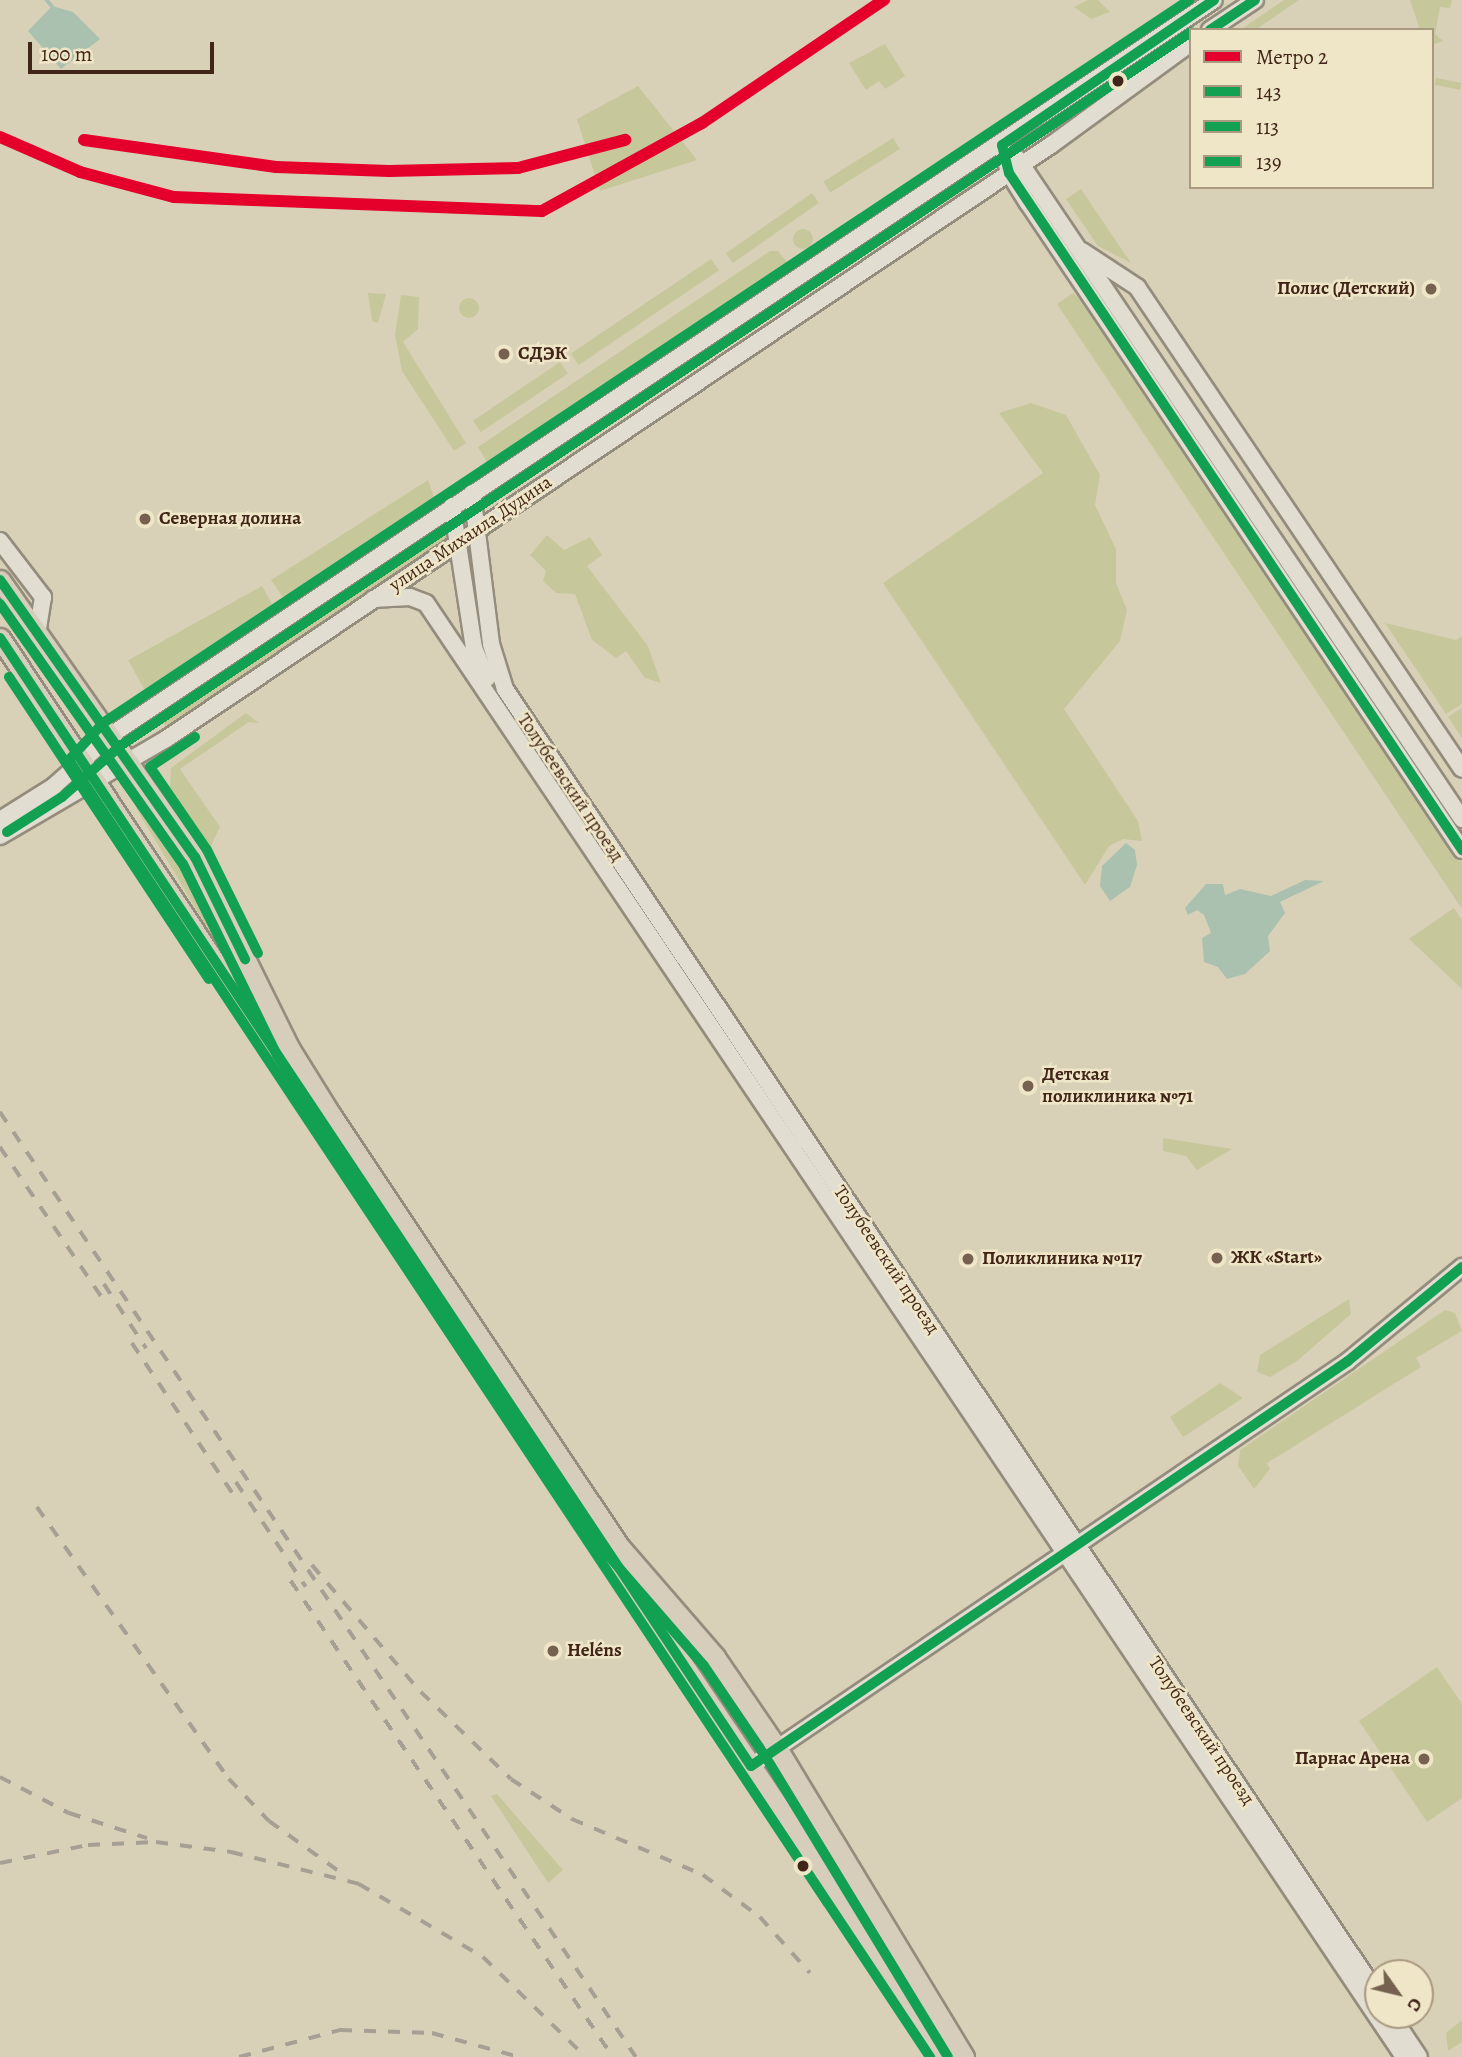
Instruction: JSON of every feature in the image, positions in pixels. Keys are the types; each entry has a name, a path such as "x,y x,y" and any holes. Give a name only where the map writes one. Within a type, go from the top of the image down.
{"main road":[{"path":"0,580 38,629 195,857 290,1049 331,1115 619,1546 715,1657 777,1748 964,2057"},
{"path":"0,638 947,2057"}],"street":[{"name":"улица Михаила Дудина","path":"89,771 111,735 452,506 1002,145 1214,0"},
{"path":"1213,28 1255,0"},
{"name":"улица Михаила Дудина","path":"89,771 131,763 1024,163 1189,44"},
{"path":"1002,145 1024,163 1462,819"},
{"path":"1002,145 1009,173 1462,850"},
{"path":"1080,250 1137,286 1462,769"},
{"name":"Толубеевский проезд","path":"472,493 491,645 505,688 1404,2057"},
{"name":"Толубеевский проезд","path":"452,506 462,539 474,648 503,712"},
{"path":"0,541 43,597 38,629"},
{"name":"Толубеевский проезд","path":"373,599 410,597 426,603 1364,1975"},
{"path":"0,820 89,771"},
{"path":"0,836 89,771"},
{"path":"751,1766 1348,1361 1462,1267"},
{"path":"1400,2029 1419,2057"}],"green space":[{"path":"1088,0 1098,0 1110,12 1091,19 1074,7"},
{"path":"1284,0 1299,0 1258,28 1243,28"},
{"path":"1410,0 1452,0 1450,8 1440,7 1435,34 1443,41 1434,44 1434,28 1419,28"},
{"path":"885,44 905,76 885,89 879,81 866,90 849,63"},
{"path":"1149,56 1051,131 1046,125"},
{"path":"1436,78 1462,83 1460,90 1435,85"},
{"path":"638,86 697,160 600,191 577,119"},
{"path":"893,138 900,149 830,192 823,181"},
{"path":"970,176 975,184 499,481 494,473"},
{"path":"1081,189 1131,263 1098,246 1066,199"},
{"path":"812,193 819,203 733,263 726,253"},
{"path":"803,229 810,232 813,239 810,246 803,249 796,246 793,239 796,232"},
{"path":"770,251 778,251 790,266 490,467 478,447"},
{"path":"711,259 719,271 579,365 571,354"},
{"path":"368,293 386,294 378,323 372,321"},
{"path":"1073,293 1094,312 1462,861 1462,909 1057,304"},
{"path":"401,295 419,297 418,329 403,342 466,443 454,451 402,371 395,335"},
{"path":"469,298 476,301 479,308 476,315 469,318 462,315 459,308 462,301"},
{"path":"560,362 568,374 481,432 473,421"},
{"path":"1031,403 1066,415 1100,475 1095,505 1116,549 1116,583 1127,610 1120,641 1064,709 1138,821 1142,841 1123,839 1109,846 1085,885 883,583 1043,473 999,413"},
{"path":"428,480 435,500 429,513 287,603 271,580"},
{"path":"441,532 448,533 446,542 167,728 161,719"},
{"path":"547,535 564,550 590,537 602,555 587,566 648,646 661,683 645,678 626,651 616,658 592,640 575,594 556,593 543,581 546,571 530,555"},
{"path":"262,586 278,615 144,689 128,660"},
{"path":"1385,623 1456,640 1462,636 1462,704 1446,714"},
{"path":"1462,708 1462,738 1448,717"},
{"path":"246,713 259,723 249,722 180,769 220,827 209,850 170,790 171,768"},
{"path":"144,803 188,869 250,1000 136,808"},
{"path":"1454,908 1462,920 1462,989 1409,939"},
{"path":"1163,1138 1232,1149 1197,1170 1186,1156 1163,1151"},
{"path":"1349,1299 1351,1314 1297,1361 1270,1377 1257,1372 1260,1355"},
{"path":"1445,1310 1455,1313 1462,1331 1416,1358 1421,1367 1267,1463 1270,1469 1254,1489 1238,1466 1240,1450"},
{"path":"1220,1383 1243,1398 1183,1437 1170,1417"},
{"name":"Парнас Арена","path":"1437,1667 1462,1704 1462,1798 1427,1822 1359,1721"},
{"path":"497,1794 563,1870 548,1883 491,1796"},
{"path":"1462,2020 1462,2042 1448,2051 1446,2033"}],"shaded area":[{"path":"52,6 73,12 100,39 61,69 28,31"},
{"path":"1126,843 1135,850 1137,865 1130,887 1110,901 1100,886 1102,866"},
{"path":"1305,880 1324,881 1280,902 1285,913 1268,936 1270,951 1245,974 1227,979 1218,967 1204,962 1202,938 1211,933 1204,915 1197,910 1188,915 1185,908 1206,884 1223,884 1225,895 1240,889 1271,896"}],"waterway":[{"path":"47,0 52,6"}],"railway":[{"path":"0,1112 636,2057"},
{"path":"0,1147 105,1302"},
{"path":"104,1284 146,1348"},
{"path":"132,1343 235,1497"},
{"path":"236,1482 306,1587"},
{"path":"37,1507 229,1779 269,1821 347,1877"},
{"path":"312,1565 421,1692 511,1779 572,1819 703,1875 760,1917 810,1973"},
{"path":"291,1581 613,2057"},
{"path":"0,1777 69,1813 147,1838"},
{"path":"0,1863 88,1845 156,1842 231,1852 359,1884 483,1957 586,2057"},
{"path":"239,2057 340,2030 432,2033 519,2057"}],"metro line":[{"name":"2","path":"0,137 80,172 174,197 542,211 702,123 884,0"},
{"name":"2","path":"84,140 276,167 389,171 518,168 625,140"}],"transit line":[{"name":"139","path":"930,2057 69,760 103,723 1189,0"},
{"name":"143","path":"1214,0 1002,145 1009,173 1462,850"},
{"name":"143","path":"1213,28 1255,0"},
{"name":"113","path":"7,832 62,797 120,746 1189,33"},
{"name":"143","path":"0,580 195,857 245,959"},
{"name":"113","path":"0,604 183,864 277,1055 319,1123 607,1554 704,1666 765,1756 948,2057"},
{"name":"143","path":"0,638 751,1766 1348,1361 1462,1267"},
{"name":"113","path":"9,677 209,979"},
{"name":"139","path":"195,737 150,767 207,850 258,953"}],"place":[{"name":"Полис (Детский)","path":"1431,289"},
{"name":"СДЭК","path":"504,354"},
{"name":"Северная долина","path":"145,519"},
{"name":"Детская поликлиника №71","path":"1028,1086"},
{"name":"ЖК «Start»","path":"1217,1258"},
{"name":"Поликлиника №117","path":"968,1259"},
{"name":"Heléns","path":"553,1651"},
{"name":"Парнас Арена","path":"1424,1759"}]}
